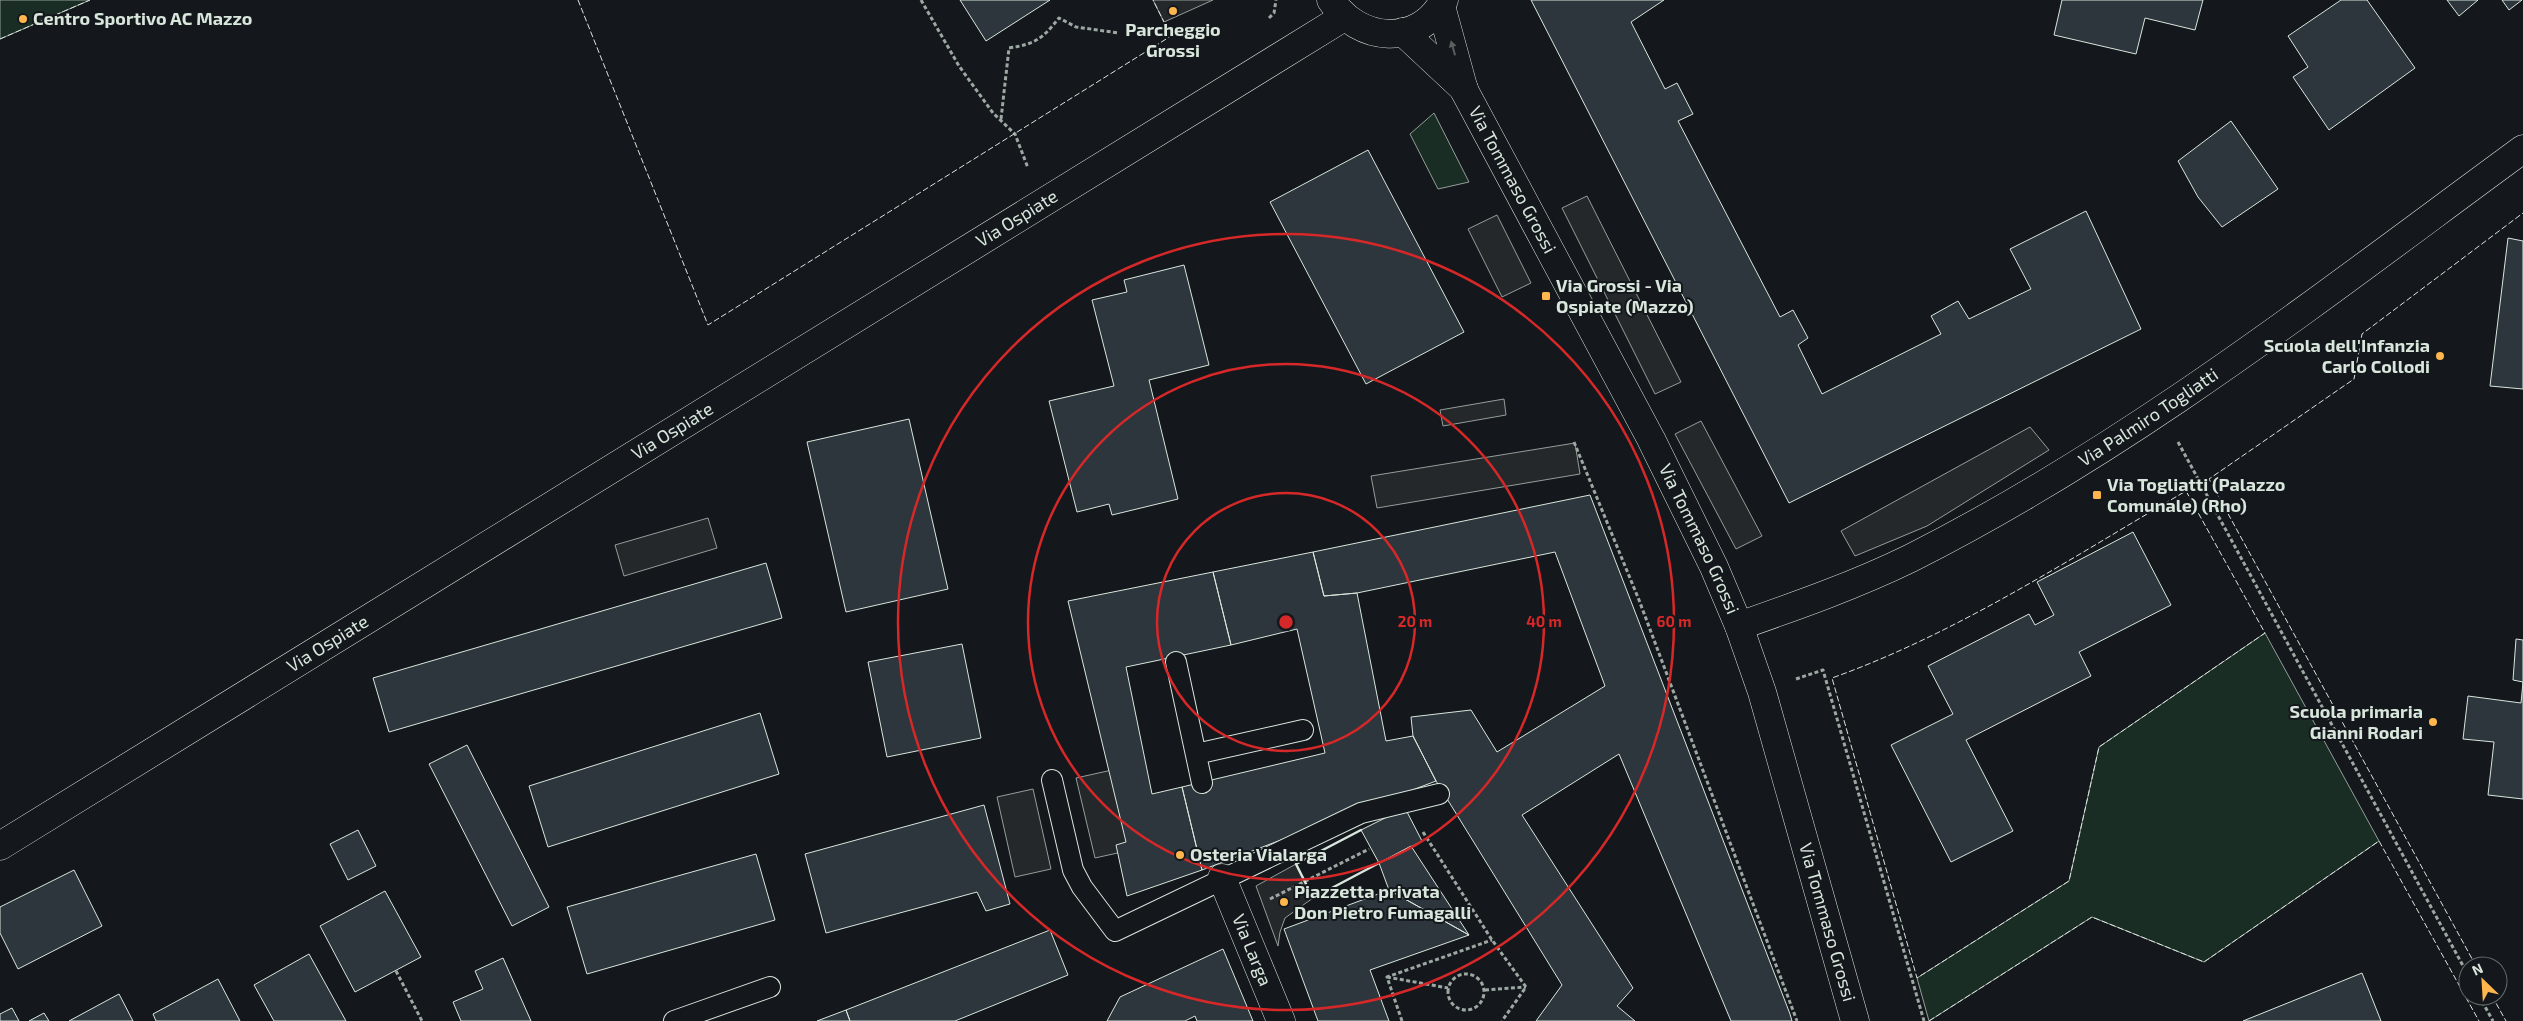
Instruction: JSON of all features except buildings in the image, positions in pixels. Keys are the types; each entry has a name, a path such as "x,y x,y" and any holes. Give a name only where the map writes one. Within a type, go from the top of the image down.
{"street":[{"path":"1337,9 1365,30 1380,34 1403,32 1425,22 1442,3"},
{"name":"Via Tommaso Grossi","path":"1442,3 1464,90 1651,439 1714,567 1739,626 1762,692 1855,1021"},
{"name":"Via Ospiate","path":"0,846 1337,9"},
{"name":"Via Tommaso Grossi","path":"1403,32 1464,90"},
{"name":"Via Palmiro Togliatti","path":"1739,626 1808,601 1908,559 1989,517 2161,410 2242,355 2523,149"},
{"name":"Via Larga","path":"1221,871 1282,1021"}],"lane":[{"path":"1176,662 1202,783"},
{"path":"1196,754 1303,730"},
{"path":"1052,780 1073,870 1082,888 1115,931 1221,871 1361,813 1439,794"},
{"path":"674,1021 770,987"}],"path":[{"path":"921,0 959,66 993,113 1015,134 1028,168"},
{"path":"1001,120 1009,48 1024,46 1042,38 1059,18 1076,26 1119,33"},
{"path":"2161,410 2458,957"},
{"path":"1574,442 1639,600 1797,1021"},
{"path":"1790,682 1823,670 1924,1021"},
{"path":"1404,802 1492,940 1526,987"},
{"path":"1264,902 1371,848"},
{"path":"1386,977 1492,940"},
{"path":"396,970 422,1021"},
{"path":"1464,973 1480,979 1485,990 1478,1006 1466,1010 1450,1001 1448,988 1453,978 1464,973"},
{"path":"1386,977 1448,988"},
{"path":"1386,977 1402,1021"},
{"path":"1485,990 1526,987"},
{"path":"1502,1021 1526,987"},
{"path":"2485,1006 2493,1021"}],"green space":[{"name":"Centro Sportivo AC Mazzo","path":"0,0 90,0 0,39"},
{"path":"1434,113 1469,182 1438,189 1410,134"},
{"path":"2265,633 2379,841 2204,962 2092,917 1929,1021 1917,978 2069,881 2099,747"}],"shaded area":[{"name":"Parcheggio Grossi","path":"1153,0 1213,0 1164,22"},
{"path":"1587,196 1681,382 1655,394 1562,208"},
{"path":"1497,215 1531,283 1502,297 1468,229"},
{"path":"1504,399 1506,415 1443,426 1440,410"},
{"path":"1701,421 1762,536 1736,549 1675,434"},
{"path":"2030,427 2049,450 1927,526 1855,556 1841,531"},
{"path":"1575,443 1580,474 1377,508 1371,476"},
{"path":"708,518 717,548 624,576 615,545"},
{"path":"1112,770 1131,850 1095,858 1076,778"},
{"path":"1033,789 1051,869 1015,877 997,797"},
{"name":"Piazzetta privata Don Pietro Fumagalli","path":"1296,864 1313,898 1285,918 1278,946 1256,886"}],"fence":[{"path":"0,39 90,0"},
{"path":"578,0 708,325 1171,36 1153,0"},
{"path":"2471,956 2209,479 2354,379 2362,334 2523,213"},
{"path":"2186,491 2265,633 2099,747 2069,881 1917,978 1832,678 1879,660 1969,617 2057,568 2186,491"},
{"path":"1929,1021 2092,917 2204,962 2379,841 2479,1021"},
{"path":"2498,1006 2506,1021"}],"wall":[{"path":"1361,830 1296,864 1313,898 1379,863"}],"place":[{"name":"Parcheggio Grossi","path":"1173,11"},
{"name":"Centro Sportivo AC Mazzo","path":"23,19"},
{"name":"Via Grossi - Via Ospiate (Mazzo)","path":"1546,296"},
{"name":"Scuola dell'Infanzia Carlo Collodi","path":"2440,356"},
{"name":"Via Togliatti (Palazzo Comunale) (Rho)","path":"2097,495"},
{"name":"Scuola primaria Gianni Rodari","path":"2433,722"},
{"name":"Osteria Vialarga","path":"1180,855"},
{"name":"Piazzetta privata Don Pietro Fumagalli","path":"1284,902"}]}
